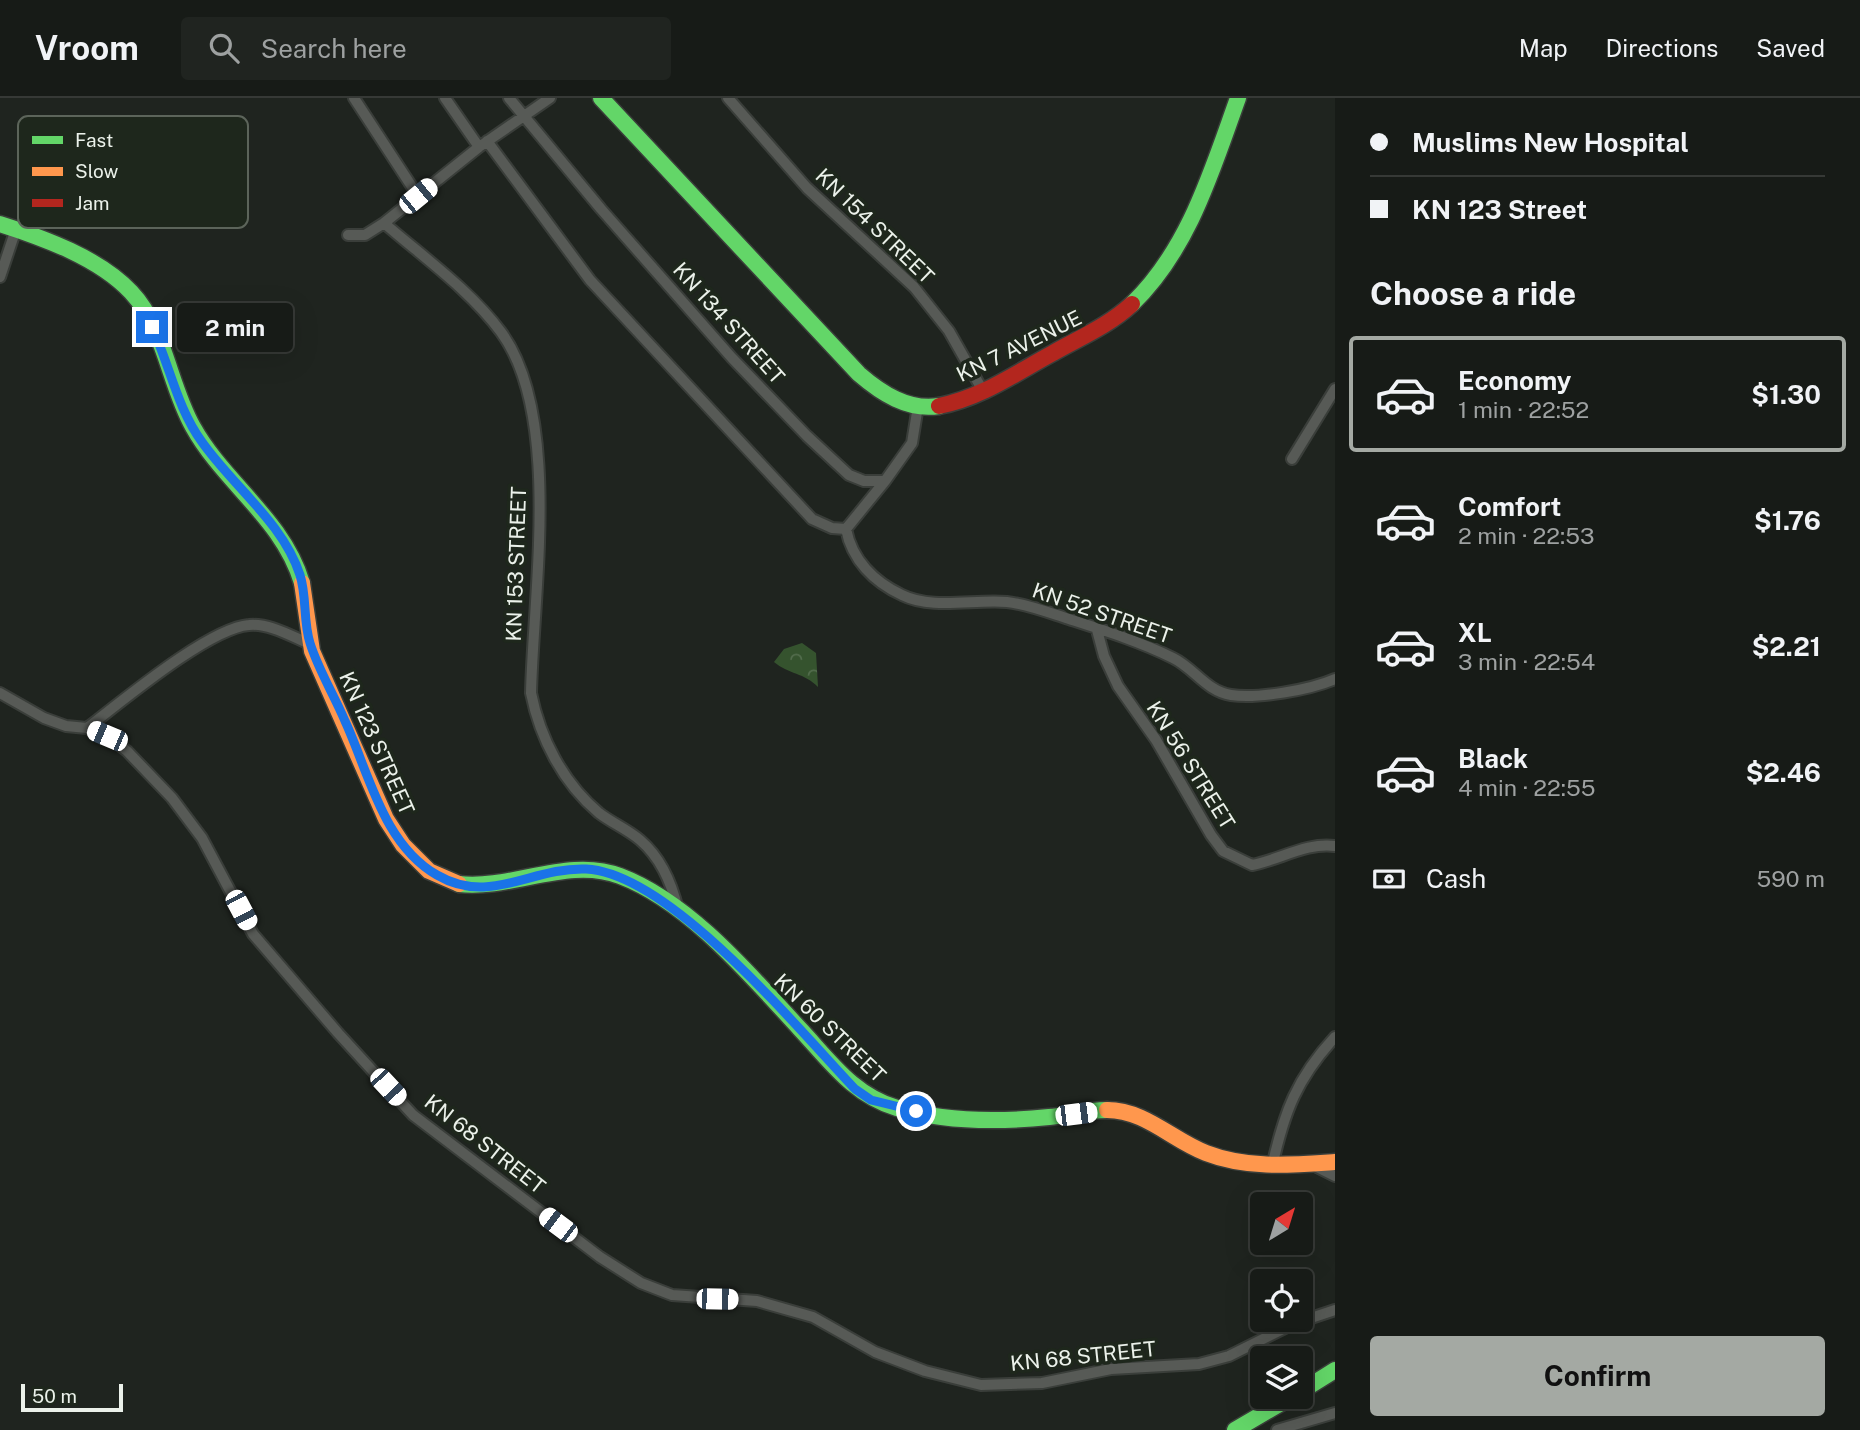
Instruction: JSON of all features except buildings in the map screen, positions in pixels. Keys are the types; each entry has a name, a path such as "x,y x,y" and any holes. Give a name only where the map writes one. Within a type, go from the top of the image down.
{"main road":[{"name":"KN 7 AVENUE","path":"601,98 830,347 868,383 885,395 918,406 942,404 983,391 1103,327 1136,301 1158,275 1189,223 1238,98"},
{"name":"KN 123 STREET","path":"8,227 112,275 130,291 145,311 186,417 202,443 262,514 292,556 304,591 310,644 385,817 404,846 435,874 470,889 533,877"},
{"name":"KN 60 STREET","path":"533,877 582,869 600,870 641,885 678,910 740,968 855,1089 871,1100 952,1117 1007,1119 1119,1110 1210,1155 1250,1165 1272,1167 1335,1162"},
{"path":"1313,1384 1335,1370"},
{"path":"1235,1430 1271,1409"}],"street":[{"path":"354,98 418,196"},
{"path":"445,98 627,323 697,392 811,519 832,528 846,529 912,443 918,406"},
{"name":"KN 134 STREET","path":"509,98 732,358 807,436 849,475 864,481 885,481"},
{"path":"348,235 365,234 384,223 483,144 550,98"},
{"name":"KN 154 STREET","path":"728,98 807,188 914,287 949,331 983,391"},
{"name":"KN 153 STREET","path":"384,223 481,309 502,332 525,380 539,481 540,539 531,673 534,711 547,746 569,781 599,813 641,840 673,890 678,910"},
{"path":"0,277 8,227"},
{"path":"1292,459 1335,389"},
{"name":"KN 52 STREET","path":"846,529 849,543 870,576 903,596 925,601 1011,603 1097,629 1177,660 1207,685 1229,695 1254,695 1321,685 1335,679"},
{"path":"87,728 193,652 247,625 265,626 310,644"},
{"name":"KN 56 STREET","path":"1097,629 1104,656 1118,686 1156,740 1223,850 1252,865 1312,848 1335,846"},
{"name":"KN 68 STREET","path":"0,693 44,718 66,726 87,728 127,751 172,797 202,838 253,934 413,1115 600,1257 641,1283 672,1295 757,1301 813,1317 875,1352 925,1371 981,1385 1042,1383 1111,1369 1199,1364 1229,1356 1293,1324 1335,1310"},
{"path":"1272,1167 1289,1101 1304,1074 1335,1037"},
{"path":"1310,1164 1335,1176"},
{"path":"1277,1430 1335,1413"}],"green space":[{"path":"802,643 816,653 818,687 774,662 784,649"}],"traffic: fast":[{"path":"601,98 859,374 896,399 917,406 939,406"},
{"path":"1132,304 1152,282 1184,234 1208,180 1238,98"},
{"path":"0,224 70,250 103,269 131,292 152,322 193,427 220,466 281,540 302,583"},
{"path":"459,884 479,885 580,870 620,876 646,888 670,903 718,942 843,1076 867,1095 897,1108 934,1116 992,1120 1107,1110"},
{"path":"1313,1384 1335,1370"},
{"path":"1235,1430 1271,1409"}],"traffic: slow":[{"path":"302,583 312,651 386,819 403,845 429,871 459,884"},
{"path":"1107,1110 1134,1115 1206,1153 1237,1162 1269,1165 1335,1162"}],"traffic: jam":[{"path":"939,406 998,384 1104,325 1132,304"}],"route":[{"path":"152,327 186,417 202,443 262,514 295,563 304,591 310,644 385,817 404,846 419,862 435,874 470,889 582,869 619,875 641,885 678,910 740,968 855,1089 871,1100 916,1111"}]}
